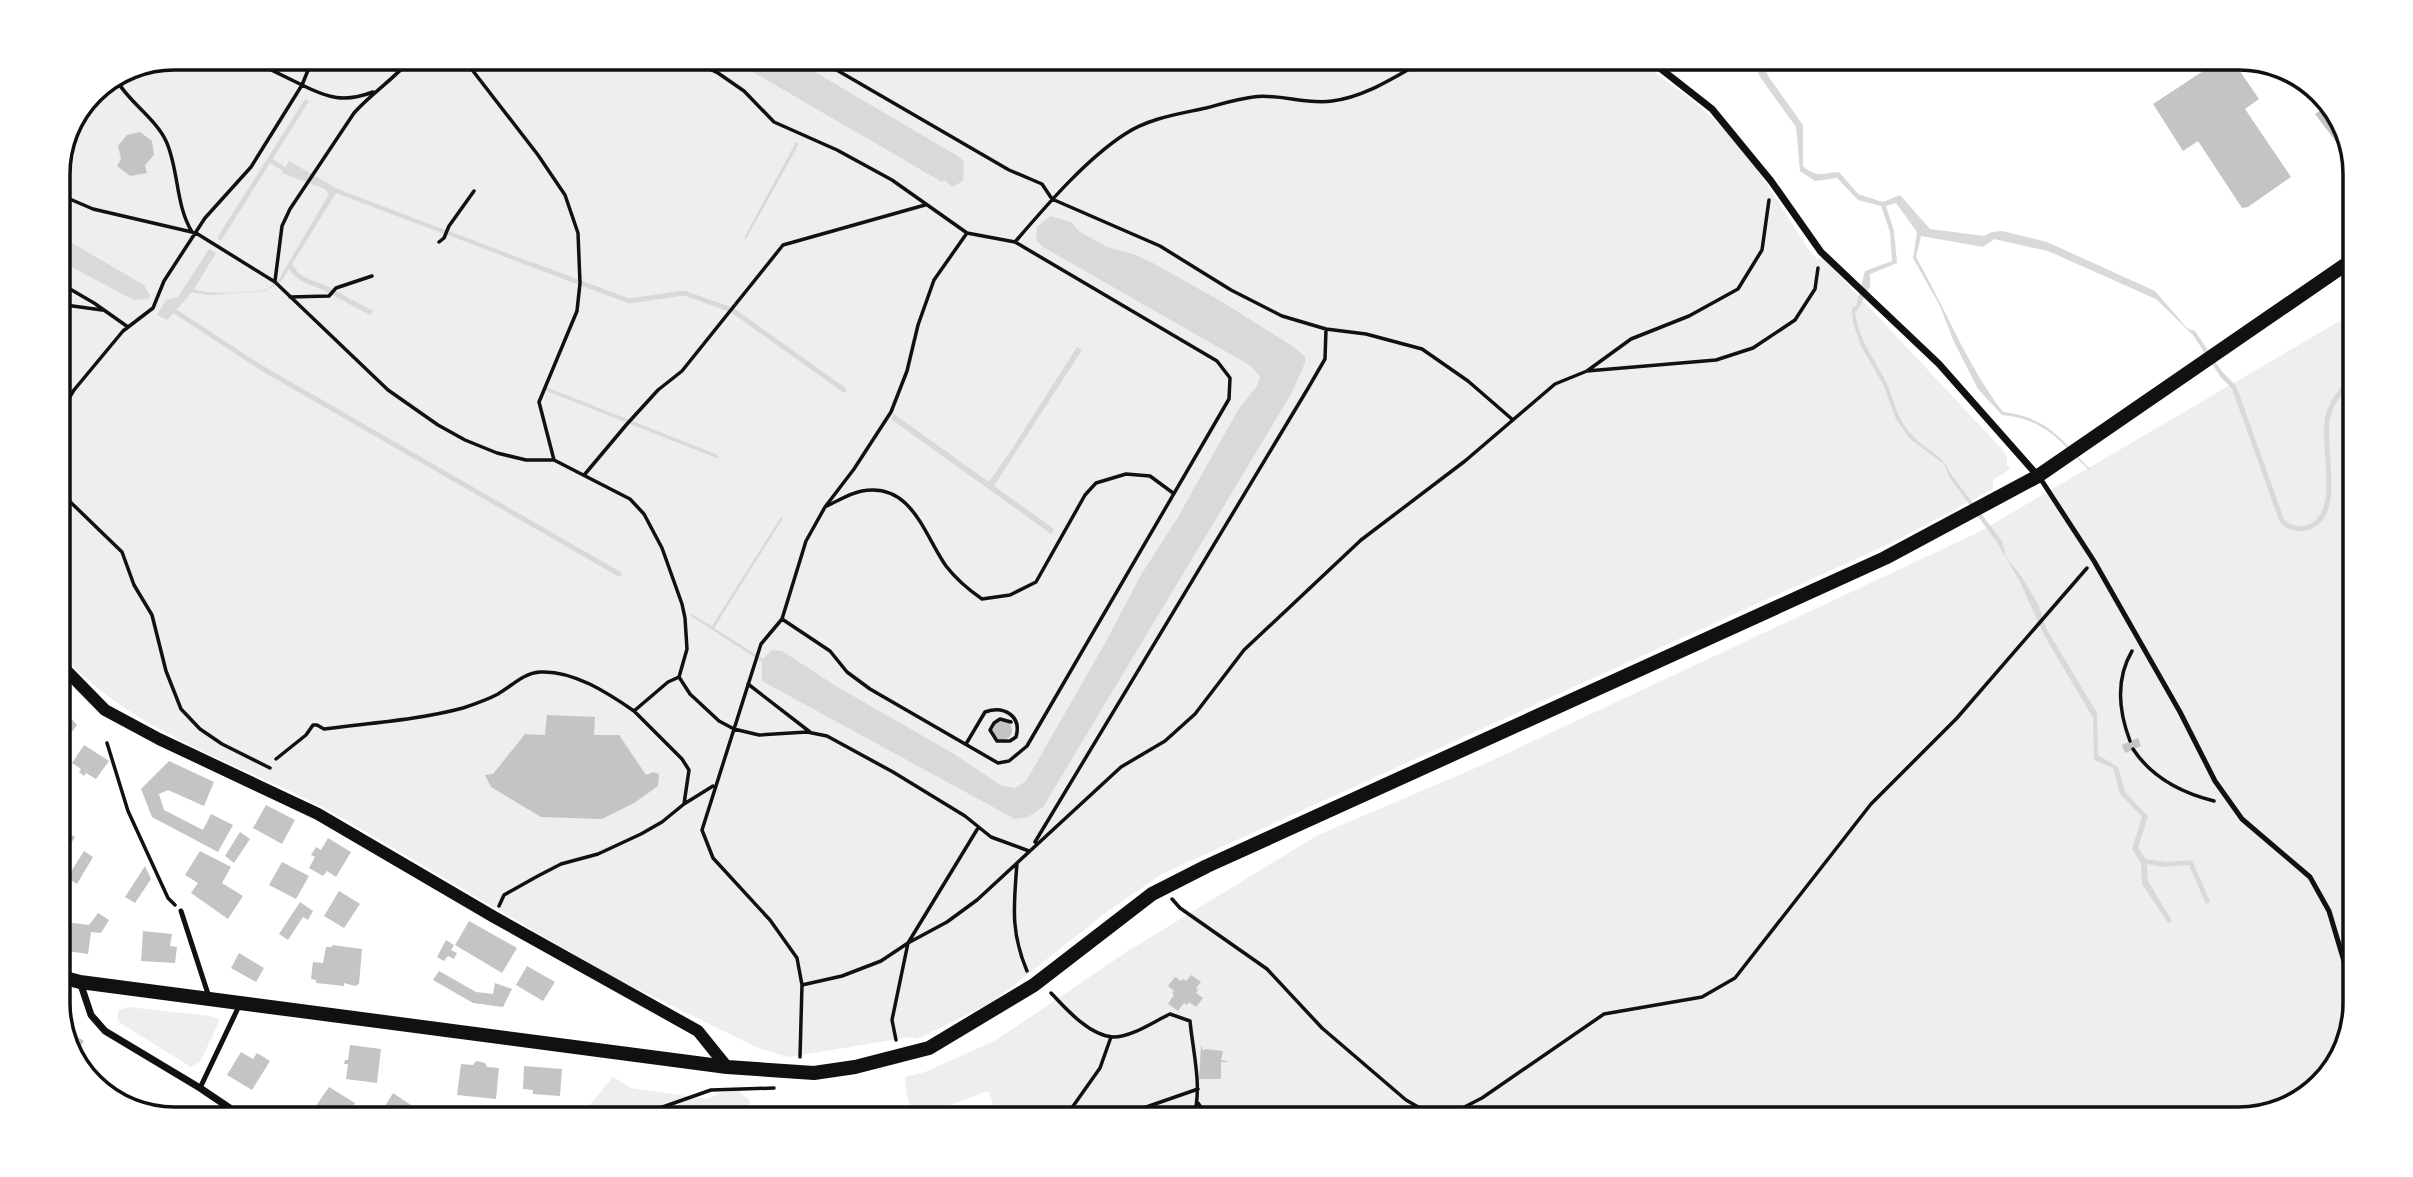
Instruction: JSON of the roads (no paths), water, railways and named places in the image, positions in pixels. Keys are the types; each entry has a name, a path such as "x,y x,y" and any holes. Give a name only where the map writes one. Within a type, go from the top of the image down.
{"main road":[{"path":"70,979 727,1067 814,1073 855,1067 929,1048 1034,985 1163,888 1885,558 2038,476 2343,267"}],"street":[{"path":"1662,70 1712,109 1771,181 1821,252 1939,364 2038,476"},
{"path":"70,674 105,710 159,739 318,814 494,917 698,1031 727,1067"},
{"path":"80,982 91,1015 106,1031 228,1107"}],"lane":[{"path":"2038,476 2094,561 2216,781 2242,819 2310,877 2329,911 2343,958"},
{"path":"181,911 209,999"},
{"path":"200,1088 240,1004"}],"waterway":[{"path":"270,160 289,172"},
{"path":"533,265 629,301 684,293 732,310 844,390"},
{"path":"291,267 303,279 324,287 370,312"},
{"path":"170,308 260,367 619,574"},
{"path":"2222,375 2234,387 2282,521 2299,529 2318,521 2325,510 2329,478 2326,428 2330,410 2343,389"}]}
